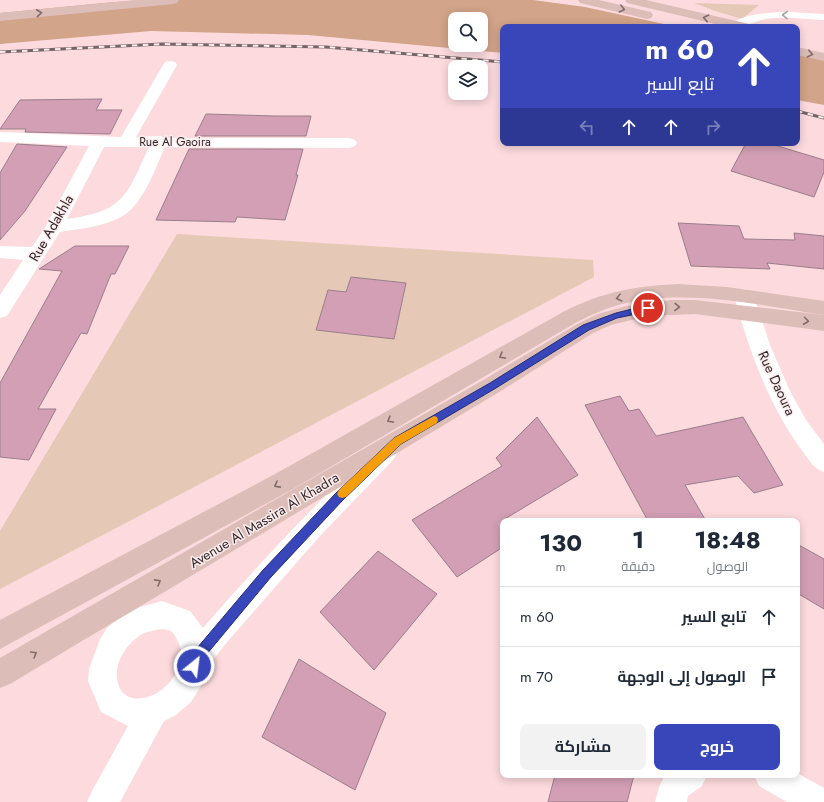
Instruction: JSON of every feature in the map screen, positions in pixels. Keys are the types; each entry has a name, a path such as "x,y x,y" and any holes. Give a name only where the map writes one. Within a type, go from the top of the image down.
{"main road":[{"path":"0,6 66,0"},
{"path":"0,17 169,0"},
{"path":"584,0 684,24"},
{"path":"631,0 732,24"},
{"path":"800,41 824,46"},
{"path":"800,52 824,57"},
{"name":"Avenue Al Massira Al Khadra","path":"0,635 285,481 588,308 615,299 650,292 681,292 824,323"},
{"name":"Avenue Al Massira Al Khadra","path":"0,674 134,609 398,441 586,328 605,319 648,308 695,308 746,305 824,308"}],"street":[{"path":"126,142 170,65"},
{"name":"Rue Al Gaoira","path":"0,137 99,142 160,141 349,143"},
{"path":"54,227 96,219 122,208 131,200 160,141"},
{"name":"Rue Adakhla","path":"0,311 54,227 99,142"},
{"path":"0,252 36,254"},
{"name":"Rue Daoura","path":"746,305 757,339 796,423 824,462"},
{"path":"196,658 272,568 338,497 398,441"},
{"path":"112,574 134,609 181,621 193,636 196,658 192,675 183,690 169,703 153,711 129,713 111,702 102,681 106,657 134,609"},
{"path":"103,802 153,711"},
{"path":"671,802 675,787 687,778"},
{"path":"775,778 818,802"}],"lane":[{"path":"742,24 744,21 763,16 783,15 824,17"}],"shaded area":[{"path":"177,0 533,0 585,7 664,24 500,24 500,53 488,52 488,12 448,12 448,48 308,35 151,31 0,44 0,13 114,2"},
{"path":"694,3 759,5 742,19"},
{"path":"800,54 824,60 824,105 800,101"},
{"path":"177,234 593,260 594,277 0,589 0,531"}],"building":[{"path":"102,99 96,110 122,110 110,134 25,132 26,129 0,129 20,100"},
{"path":"206,114 311,116 306,136 195,136"},
{"path":"17,144 67,147 25,211 0,240 0,173"},
{"path":"744,146 778,146 824,160 824,172 814,197 731,171"},
{"path":"189,149 303,149 296,175 298,175 285,220 237,217 235,222 156,220"},
{"path":"678,223 739,226 744,239 795,240 794,233 824,236 824,269 767,263 770,269 691,266"},
{"path":"75,246 129,246 115,274 111,274 87,334 81,333 38,409 56,409 29,460 0,457 0,383 62,271 39,269"},
{"path":"351,277 406,283 394,339 316,330 328,290 346,292"},
{"path":"620,396 629,411 639,409 656,436 743,417 783,485 754,493 738,476 685,485 704,518 646,518 585,405"},
{"path":"537,417 578,475 506,518 500,518 500,549 457,577 412,520 502,466 496,458"},
{"path":"800,546 824,559 824,609 800,595"},
{"path":"378,551 437,594 374,670 320,612"},
{"path":"299,659 386,713 355,790 262,737"},
{"path":"554,778 633,778 627,802 548,802"}],"railway":[{"path":"0,52 162,44 326,47 500,62"},
{"path":"800,112 824,118"}],"slow traffic":[{"path":"342,494 398,441 434,420"}],"route":[{"path":"194,666 196,658 267,573 338,497 398,441 586,328 605,319 648,308"}]}
